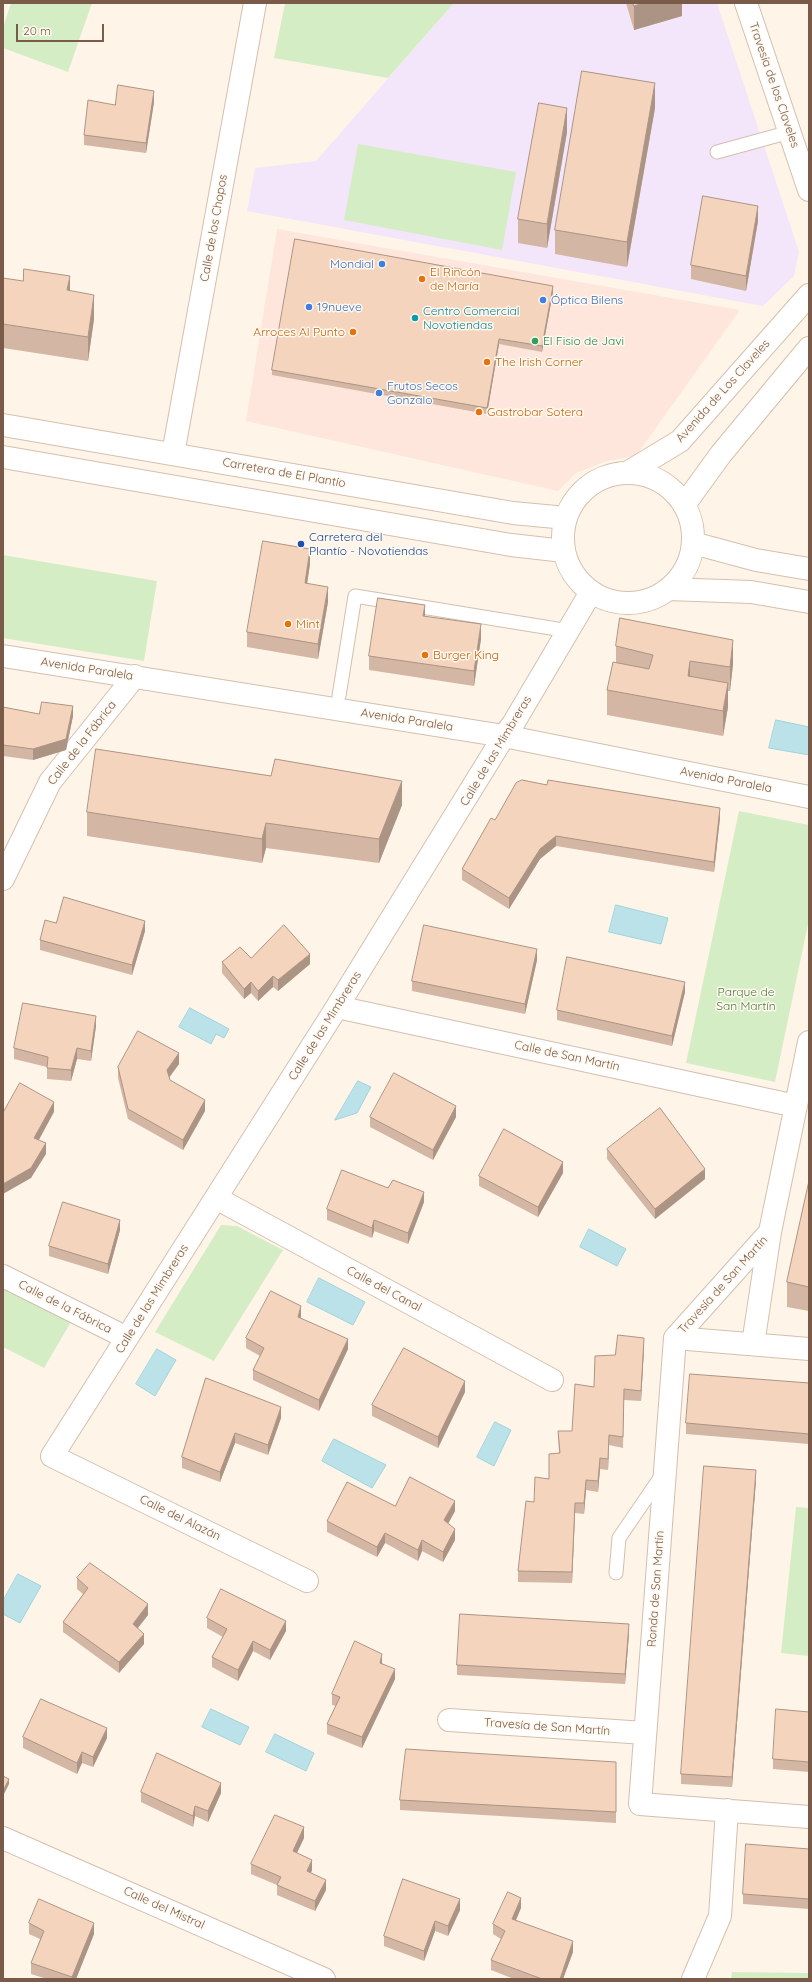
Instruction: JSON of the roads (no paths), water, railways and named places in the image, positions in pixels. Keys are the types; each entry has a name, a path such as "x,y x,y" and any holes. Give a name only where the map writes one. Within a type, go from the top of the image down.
{"street":[{"name":"Calle de los Chopos","path":"174,454 255,3"},
{"name":"Travesía de los Claveles","path":"746,3 809,190"},
{"name":"Avenida de Los Claveles","path":"627,473 680,441 809,295"},
{"path":"684,505 721,454 809,348"},
{"name":"Carretera de El Plantío","path":"3,425 513,513 566,518"},
{"path":"3,457 511,545 564,551"},
{"path":"627,473 644,475 660,481 674,492 684,505 692,524 693,543 689,561 680,576 668,589 650,599 630,602 610,600 591,592 579,580 570,566 564,551 563,534 566,518 575,500 589,486 607,476 627,473"},
{"path":"693,543 756,560 809,569"},
{"path":"668,589 751,592 809,602"},
{"name":"Calle de las Mimbreras","path":"52,1456 337,1007 504,736 513,724 591,592"},
{"name":"Avenida Paralela","path":"3,656 504,736 809,796"},
{"name":"Calle de la Fábrica","path":"3,879 50,782 135,676"},
{"name":"Calle de San Martín","path":"337,1007 796,1106"},
{"name":"Travesía de San Martín","path":"753,1344 770,1232 809,1042"},
{"name":"Calle del Canal","path":"216,1198 552,1380"},
{"name":"Travesía de San Martín","path":"675,1338 770,1232"},
{"name":"Calle de la Fábrica","path":"3,1276 127,1338"},
{"path":"675,1338 809,1348"},
{"name":"Ronda de San Martín","path":"675,1338 640,1804 809,1817"},
{"name":"Calle del Alazán","path":"52,1456 307,1581"},
{"name":"Travesía de San Martín","path":"449,1720 645,1733"},
{"path":"693,1979 720,1916 727,1810"},
{"name":"Calle del Mistral","path":"3,1838 324,1979"}],"lane":[{"path":"717,152 790,132"},
{"path":"339,696 354,596 569,631"},
{"path":"616,1574 619,1538 665,1471"}],"water":[{"path":"776,720 809,727 809,755 769,748"},
{"path":"616,905 668,918 661,944 609,932"},
{"path":"190,1008 229,1029 224,1038 216,1034 211,1044 179,1027"},
{"path":"358,1081 371,1087 357,1113 335,1120"},
{"path":"589,1229 626,1249 617,1266 580,1247"},
{"path":"319,1278 365,1302 353,1325 307,1302"},
{"path":"157,1349 176,1360 155,1396 136,1384"},
{"path":"495,1422 511,1430 494,1466 477,1457"},
{"path":"334,1439 386,1465 372,1488 322,1461"},
{"path":"18,1574 41,1586 20,1623 3,1614 3,1601"},
{"path":"211,1709 249,1727 240,1745 202,1727"},
{"path":"275,1734 314,1753 306,1771 266,1752"}],"place":[{"name":"Mondial","path":"382,264"},
{"name":"El Rincón de María","path":"422,279"},
{"name":"Óptica Bilens","path":"543,300"},
{"name":"19nueve","path":"309,307"},
{"name":"Centro Comercial Novotiendas","path":"415,318"},
{"name":"Arroces Al Punto","path":"353,332"},
{"name":"El Fisio de Javi","path":"535,341"},
{"name":"The Irish Corner","path":"487,362"},
{"name":"Frutos Secos Gonzalo","path":"379,393"},
{"name":"Gastrobar Sotera","path":"479,412"},
{"name":"Carretera del Plantío - Novotiendas","path":"301,544"},
{"name":"Mint","path":"288,624"},
{"name":"Burger King","path":"425,655"}],"park label":[{"name":"Parque de San Martín","path":"746,999"}]}
